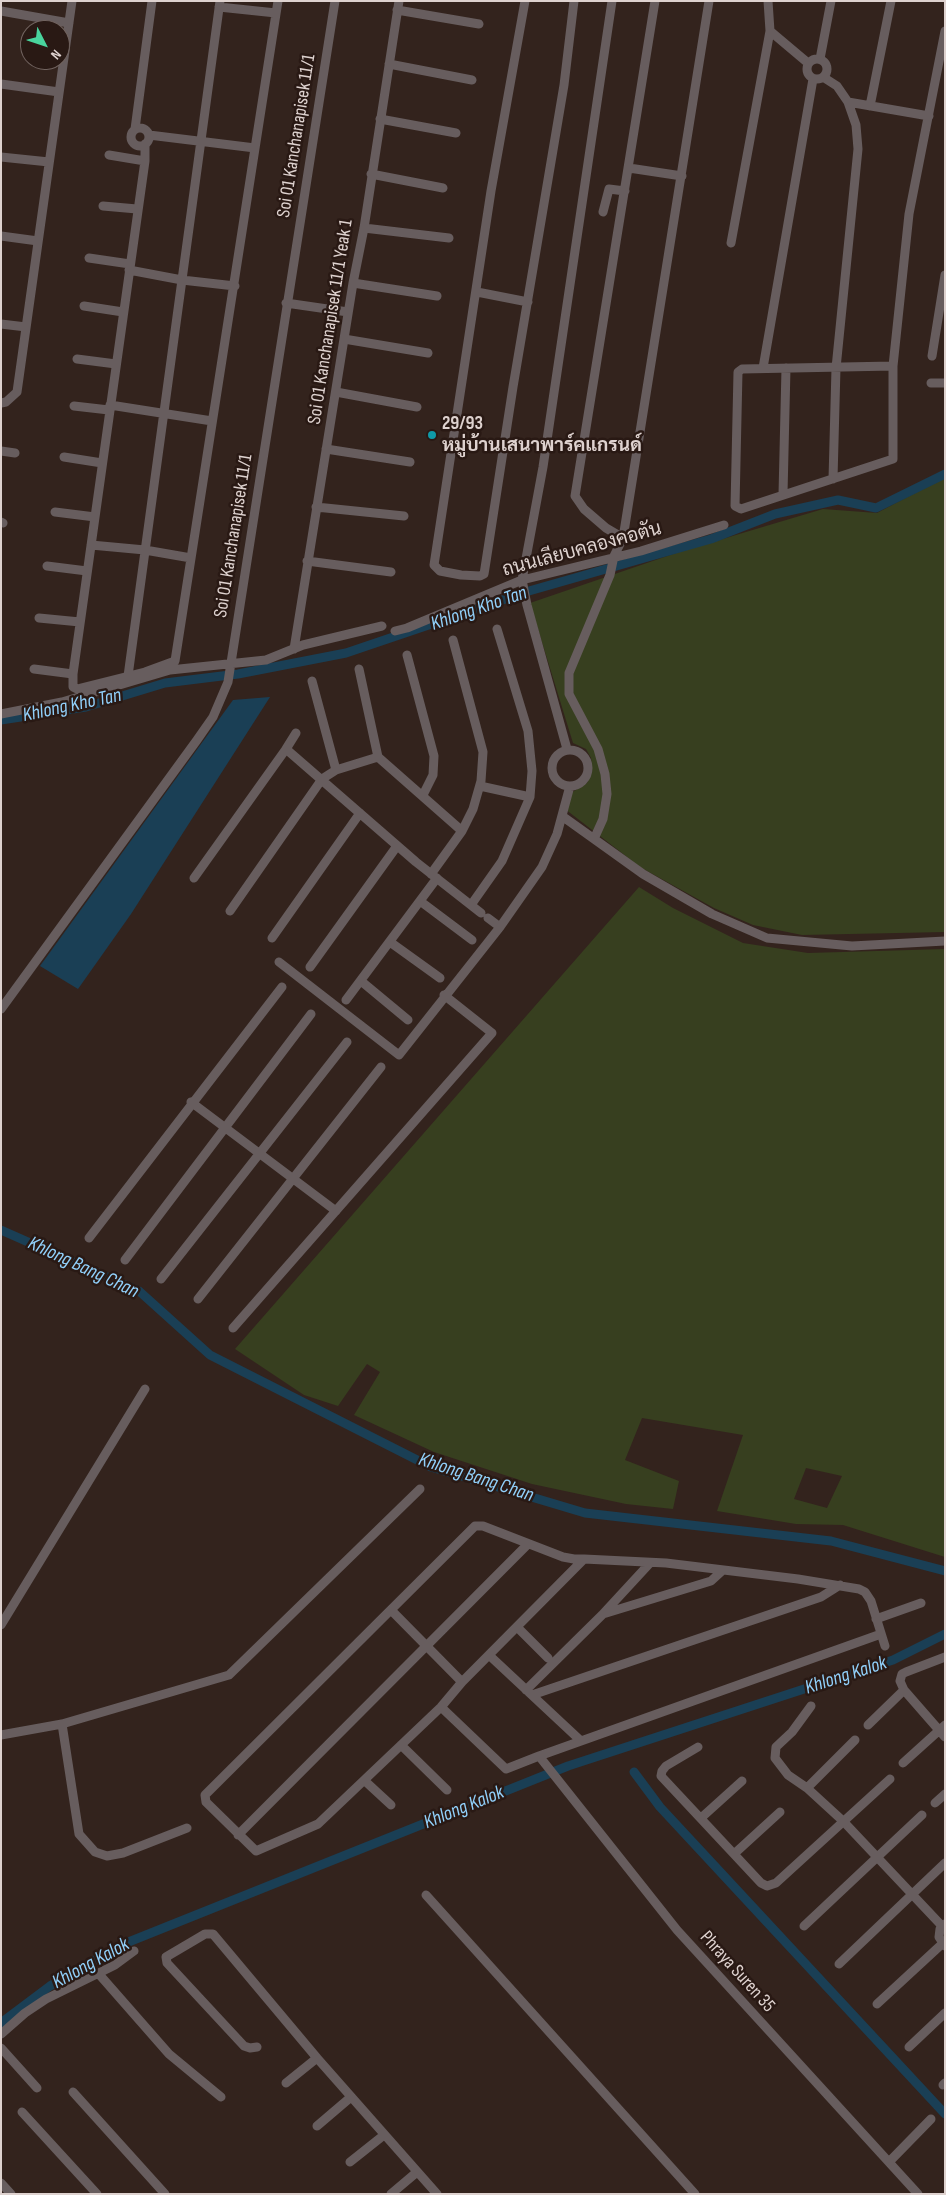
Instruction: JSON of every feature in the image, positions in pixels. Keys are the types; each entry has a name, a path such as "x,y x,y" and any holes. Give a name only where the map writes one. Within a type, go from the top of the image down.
{"street":[{"path":"69,20 72,1"},
{"path":"152,1 132,140 137,145 147,140 255,148"},
{"path":"135,129 145,129 147,140 145,160 73,674 73,687 77,689 128,676 175,661 278,1"},
{"name":"Soi 01 Kanchanapisek 11/1","path":"1,1009 213,717 228,682 335,1"},
{"path":"525,1 491,191 434,565 440,571 461,575 480,576 484,574 564,84 574,1"},
{"path":"567,749 527,605 523,583 543,467 612,1"},
{"path":"623,538 606,528 584,509 575,496 655,1"},
{"path":"594,839 603,819 608,794 605,774 598,749 569,694 569,673 610,575 614,559 623,538 709,1"},
{"path":"731,243 770,31 768,1"},
{"path":"820,59 831,1"},
{"path":"870,106 891,1"},
{"path":"128,676 220,4 276,13"},
{"path":"398,5 479,24"},
{"name":"Soi 01 Kanchanapisek 11/1 Yeak 1","path":"294,649 348,312 364,228 398,5"},
{"path":"1,11 52,20"},
{"path":"770,31 808,63"},
{"path":"893,366 742,369 737,376 735,506 741,509 894,459 893,366 909,214 945,31"},
{"path":"763,368 812,78 806,69 808,63 815,58 820,59 827,67 824,77"},
{"path":"389,64 472,80"},
{"path":"1,403 6,402 17,392 62,70"},
{"path":"812,78 824,77 837,86 848,102 856,125 858,149 836,368 833,479"},
{"path":"1,84 59,92"},
{"path":"848,102 929,116"},
{"path":"380,119 456,133"},
{"path":"109,155 145,160"},
{"path":"1,156 49,162"},
{"path":"629,168 682,176"},
{"path":"371,174 442,188"},
{"path":"603,212 609,189 615,188 625,191"},
{"path":"103,206 137,209"},
{"path":"364,228 449,238"},
{"path":"1,236 38,240"},
{"path":"89,258 182,280 235,286"},
{"path":"932,356 945,274"},
{"path":"353,284 437,296"},
{"path":"477,292 528,302"},
{"path":"286,304 348,312"},
{"path":"84,306 123,312"},
{"path":"1,324 26,327"},
{"path":"344,339 428,354"},
{"path":"77,359 116,364"},
{"path":"783,494 786,368"},
{"path":"931,383 945,383"},
{"path":"336,392 417,407"},
{"path":"74,406 164,413 212,421"},
{"path":"326,450 410,462"},
{"path":"1,451 14,453"},
{"path":"64,457 102,463"},
{"path":"316,507 404,516"},
{"path":"55,512 94,517"},
{"name":"ถนนเลียบคลองคอตัน","path":"395,631 523,583 614,559 724,525"},
{"path":"91,545 145,550 191,558"},
{"path":"307,561 391,572"},
{"path":"47,566 87,571"},
{"path":"39,618 80,622"},
{"path":"1,714 62,702 170,670 231,667 266,660 294,649 382,626"},
{"path":"471,905 502,862 530,797 532,771 528,731 498,629"},
{"path":"346,1000 420,902 473,810 480,786 483,752 453,640"},
{"path":"407,655 434,756 433,775 423,795"},
{"path":"34,669 73,674"},
{"path":"359,669 378,758 423,795 462,831"},
{"path":"312,680 336,770"},
{"path":"194,878 296,733"},
{"path":"286,749 397,846 500,927"},
{"path":"567,749 577,750 585,757 588,766 586,776 579,783 570,786 562,784 552,773 554,758 567,749"},
{"path":"230,911 322,780 336,770 378,758"},
{"path":"480,786 530,797"},
{"path":"279,962 399,1055 444,995 500,927 542,867 557,834 570,786"},
{"path":"272,938 360,813"},
{"path":"562,816 643,874 712,914 767,938 852,946 945,941"},
{"path":"310,966 397,846"},
{"path":"420,902 472,940"},
{"path":"390,942 440,978"},
{"path":"361,981 408,1020"},
{"path":"89,1238 191,1102 282,987"},
{"path":"233,1328 492,1033 444,995"},
{"path":"125,1260 311,1014"},
{"path":"161,1279 347,1042"},
{"path":"198,1299 381,1067"},
{"path":"191,1102 336,1211"},
{"path":"1,1625 145,1389"},
{"path":"1,1736 62,1724 229,1675 420,1489"},
{"path":"584,1558 490,1656 462,1682 441,1707 318,1824 256,1851 206,1802 205,1795 475,1526 483,1526 563,1557 584,1558 650,1563 723,1570 840,1585 865,1592 871,1602 884,1646"},
{"path":"238,1835 527,1544"},
{"path":"529,1692 650,1563"},
{"path":"602,1615 711,1581 723,1570"},
{"path":"529,1692 822,1597 840,1585"},
{"path":"876,1619 921,1603"},
{"path":"391,1610 462,1682"},
{"path":"517,1627 548,1658"},
{"path":"441,1707 506,1769 542,1759 581,1741 881,1634"},
{"path":"490,1656 581,1741"},
{"path":"903,1763 943,1731 904,1690 900,1681 902,1674 945,1658"},
{"path":"868,1726 904,1690"},
{"path":"811,1706 792,1732 776,1748 774,1753 783,1770 807,1788 843,1821 944,1925 939,1933 943,1945 877,2004"},
{"path":"62,1724 79,1834 95,1852 107,1856 123,1853 187,1828"},
{"path":"807,1788 855,1740"},
{"path":"401,1745 446,1790"},
{"path":"698,1747 666,1766 660,1774 734,1854 767,1886 773,1885 890,1779"},
{"name":"Phraya Suren 35","path":"542,1759 677,1930 918,2194"},
{"path":"365,1781 391,1805"},
{"path":"701,1818 742,1781"},
{"path":"935,1802 945,1794"},
{"path":"734,1854 780,1812"},
{"path":"804,1926 922,1815"},
{"path":"839,1964 945,1863"},
{"path":"426,1895 696,2194"},
{"path":"257,2047 250,2048 244,2046 167,1963 166,1957 205,1934 213,1934 317,2058 437,2194"},
{"path":"1,2034 25,2013 51,1996 98,1973 134,1951"},
{"path":"98,1973 169,2054 221,2097"},
{"path":"909,2047 945,2013"},
{"path":"1,2048 37,2088"},
{"path":"286,2083 317,2058"},
{"path":"73,2092 165,2194"},
{"path":"317,2126 351,2097"},
{"path":"22,2112 97,2194"},
{"path":"889,2162 931,2119"},
{"path":"350,2162 384,2135"},
{"path":"391,2194 417,2172"},
{"path":"1,2183 11,2194"}],"green space":[{"path":"945,477 945,932 802,935 753,925 714,908 640,867 565,809 571,793 587,783 592,768 591,758 586,749 573,743 530,603 679,552 823,509 877,513"},
{"path":"639,887 673,908 743,943 808,953 945,949 945,1557 843,1525 796,1524 717,1511 743,1435 642,1418 625,1460 679,1481 673,1509 626,1504 532,1484 434,1452 354,1415 380,1372 367,1364 338,1406 304,1395 235,1349","holes":["806,1468 842,1476 827,1508 794,1499"]}],"water":[{"path":"270,697 131,914 78,989 40,966 233,700"}],"waterway":[{"name":"Khlong Kho Tan","path":"1,720 86,707 165,683 238,674 346,653 529,591 711,539 775,514 838,500 876,508 945,474"},
{"name":"Khlong Bang Chan","path":"1,1230 139,1291 210,1355 431,1467 585,1513 831,1541 945,1571"},
{"name":"Khlong Kalok","path":"1,2023 50,1986 121,1945 568,1766 893,1660 945,1634"},
{"path":"634,1772 660,1807 945,2114"}],"place":[{"name":"29/93 หมู่บ้านเสนาพาร์คแกรนด์","path":"432,435"}]}
